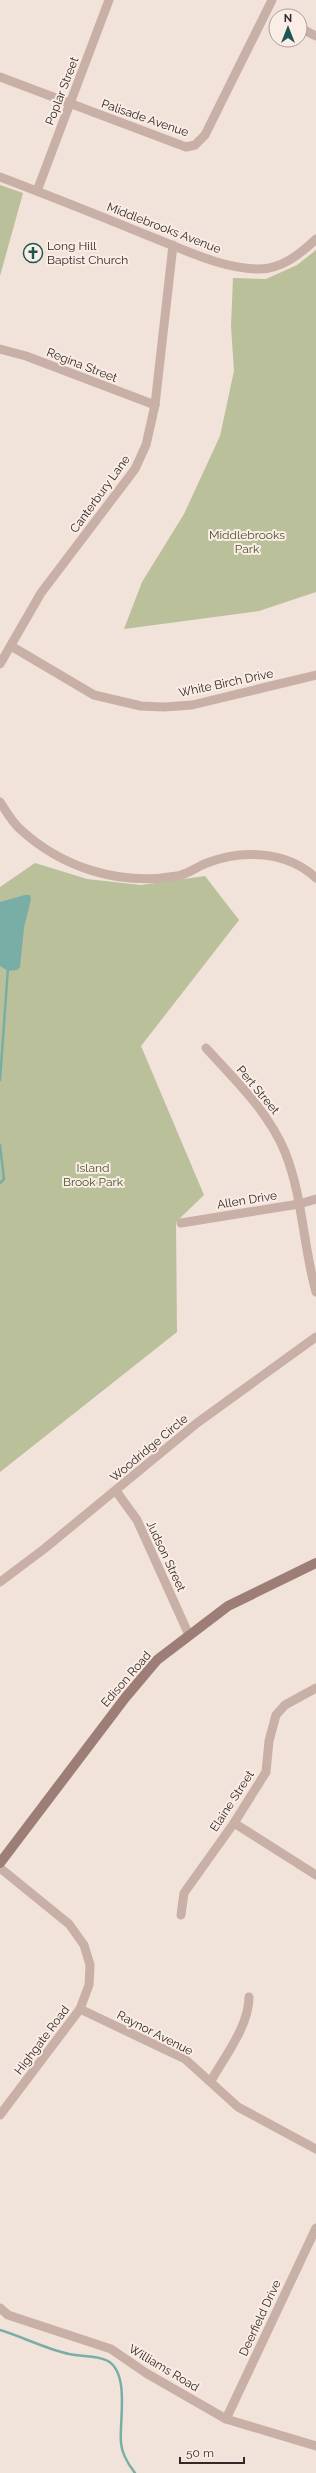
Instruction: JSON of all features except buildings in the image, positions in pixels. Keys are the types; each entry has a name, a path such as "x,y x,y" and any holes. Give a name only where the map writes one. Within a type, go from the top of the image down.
{"street":[{"name":"Poplar Street","path":"37,191 110,0"},
{"name":"Palisade Avenue","path":"0,77 186,147 195,145 205,135 272,0"},
{"name":"Middlebrooks Avenue","path":"0,177 173,245 236,268 260,269 280,265 303,252 316,239"},
{"name":"Canterbury Lane","path":"0,664 41,593 135,469 146,445 155,405 173,245"},
{"name":"Regina Street","path":"0,349 26,356 155,405"},
{"name":"White Birch Drive","path":"11,646 94,695 140,706 164,708 192,705 316,675"},
{"path":"0,802 19,828 45,848 73,865 106,875 143,878 178,876 207,863 235,854 262,855 294,863 316,878"},
{"name":"Pert Street","path":"206,1048 260,1108 272,1126 285,1153 299,1204 316,1292"},
{"name":"Allen Drive","path":"181,1223 299,1204 316,1199"},
{"name":"Woodridge Circle","path":"0,1582 116,1490 197,1423 316,1337"},
{"name":"Judson Street","path":"116,1490 137,1520 189,1635"},
{"name":"Edison Road","path":"0,1863 125,1698 158,1660 228,1606 316,1563"},
{"name":"Elaine Street","path":"181,1915 184,1893 234,1823 266,1772 270,1741 276,1715 285,1705 316,1688"},
{"path":"234,1823 316,1875"},
{"name":"Highgate Road","path":"0,1868 69,1924 84,1945 90,1965 89,1985 80,2009 0,2115"},
{"path":"211,2081 245,2019 249,2008 249,1997"},
{"name":"Raynor Avenue","path":"80,2009 185,2059 238,2107 263,2122 316,2149"},
{"name":"Deerfield Drive","path":"226,2419 316,2228"},
{"name":"Williams Road","path":"0,2308 8,2315 111,2349 146,2373 226,2419 316,2446"}],"green space":[{"path":"0,185 23,193 0,276"},
{"name":"Middlebrooks Park","path":"316,250 316,592 259,611 124,629 142,582 184,514 220,436 234,371 231,326 233,278 266,279 297,265"},
{"name":"Island Brook Park","path":"35,863 87,879 141,885 205,876 239,920 141,1046 204,1195 176,1222 177,1332 0,1472 0,887"}],"water":[{"path":"30,895 31,899 24,928 20,967 17,970 8,971 0,966 0,902"}],"waterway":[{"path":"0,1080 8,968"},
{"path":"0,1145 4,1179 0,1183"},
{"path":"0,2330 60,2352 104,2359 115,2367 119,2376 122,2399 121,2443 126,2459 135,2473"}],"place":[{"name":"Long Hill Baptist Church","path":"33,253"}]}
